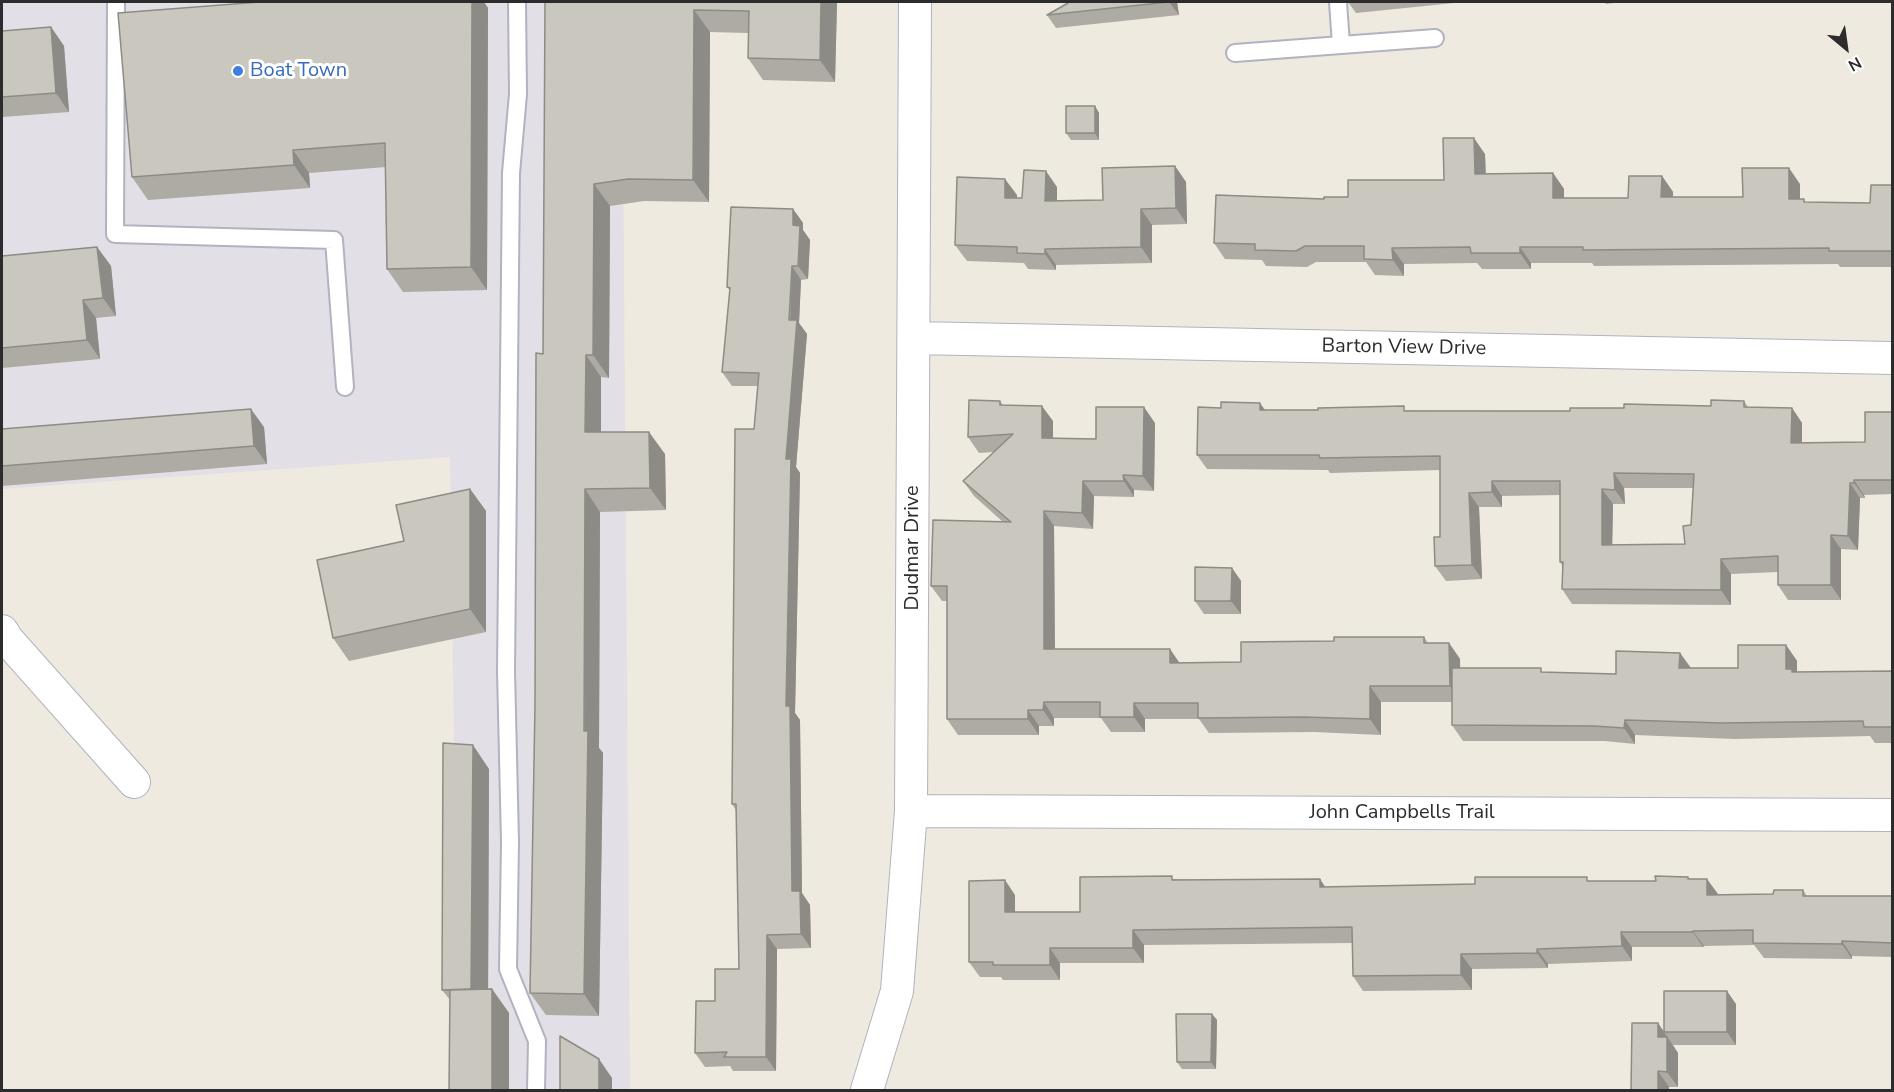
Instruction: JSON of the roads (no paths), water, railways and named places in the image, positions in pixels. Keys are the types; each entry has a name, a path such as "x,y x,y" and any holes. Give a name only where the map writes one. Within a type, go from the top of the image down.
{"street":[{"name":"Dudmar Drive","path":"867,1090 897,991 911,811 915,2"},
{"name":"Barton View Drive","path":"915,338 1893,358"},
{"path":"2,631 134,782"},
{"name":"John Campbells Trail","path":"911,811 1893,815"}],"lane":[{"path":"116,2 115,234 334,240 345,387"},
{"path":"517,2 518,94 511,172 506,671 510,842 508,969 537,1041 536,1090"},
{"path":"1338,2 1341,45"},
{"path":"1235,53 1435,38"}],"place":[{"name":"Boat Town","path":"238,71"}]}
